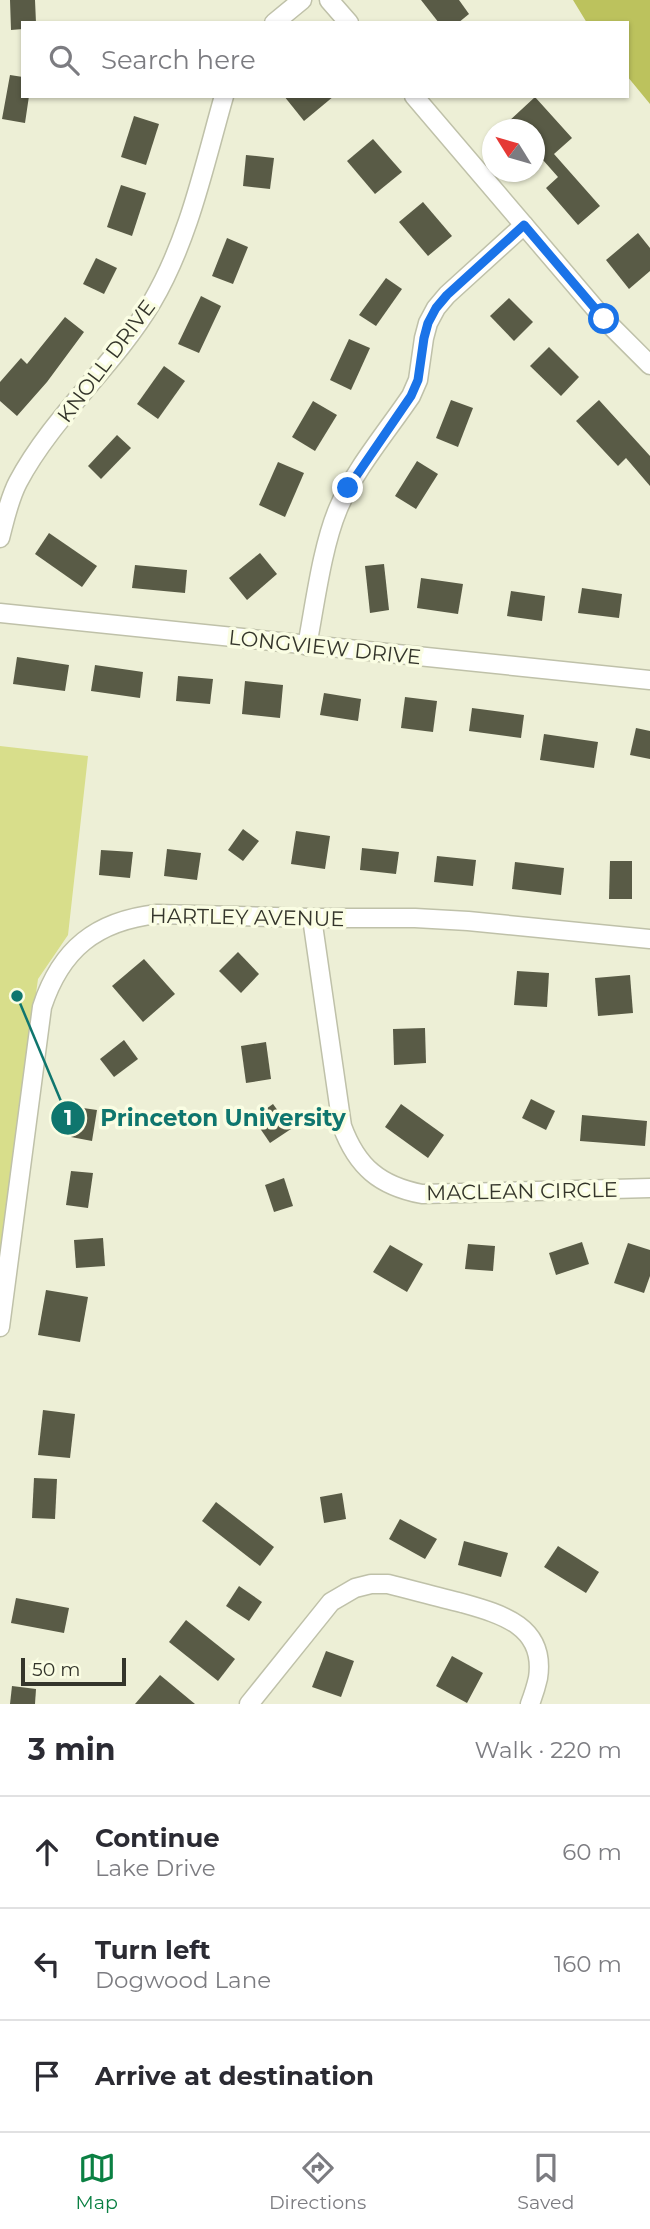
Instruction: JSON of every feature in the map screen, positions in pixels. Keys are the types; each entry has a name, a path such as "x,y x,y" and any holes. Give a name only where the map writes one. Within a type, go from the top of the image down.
{"street":[{"path":"276,21 302,0"},
{"path":"329,0 347,21"},
{"name":"KNOLL DRIVE","path":"0,538 17,484 34,455 132,333 169,270 195,202 222,98"},
{"path":"416,98 604,319 650,365"},
{"path":"307,646 330,531 338,509 348,488 411,396 418,380 428,323 447,295 524,225"},
{"name":"LONGVIEW DRIVE","path":"0,613 650,680"},
{"name":"HARTLEY AVENUE","path":"0,1327 42,1007 60,967 85,939 103,928 136,916 157,914 312,919 415,918 650,939"},
{"name":"MACLEAN CIRCLE","path":"312,919 342,1126 348,1143 370,1171 384,1182 402,1190 422,1194 650,1188"},
{"path":"249,1704 331,1602 355,1588 388,1584 496,1612 519,1626 529,1636 538,1662 538,1678 530,1704"}],"shaded area":[{"path":"573,0 650,0 650,104 629,78 629,21 586,21"},
{"path":"0,746 88,756 68,935 38,979 0,1254"}],"building":[{"path":"10,0 35,0 36,21 21,21 21,29 11,30"},
{"path":"421,0 459,0 469,14 460,21 437,21"},
{"path":"10,75 21,77 21,98 29,98 25,123 2,119"},
{"path":"286,98 332,98 304,121"},
{"path":"534,98 572,138 554,154 600,206 578,225 546,188 558,177 545,162 545,119 511,119"},
{"path":"134,116 159,124 146,165 121,157"},
{"path":"373,139 402,172 375,194 347,161"},
{"path":"246,155 274,158 270,189 243,186"},
{"path":"121,185 146,193 132,236 107,227"},
{"path":"423,202 452,236 428,256 399,222"},
{"path":"638,233 650,248 650,271 629,289 606,260"},
{"path":"227,238 248,247 233,284 212,276"},
{"path":"96,258 117,268 104,294 83,284"},
{"path":"386,278 402,289 376,326 359,315"},
{"path":"201,296 221,306 199,353 178,344"},
{"path":"509,298 533,322 514,341 490,316"},
{"path":"65,317 84,332 47,382 17,416 0,401 0,382 21,358 27,364"},
{"path":"349,339 370,348 351,390 330,380"},
{"path":"549,347 579,377 561,396 530,366"},
{"path":"164,366 185,381 158,419 137,404"},
{"path":"451,400 473,408 458,447 436,438"},
{"path":"599,400 650,456 650,486 626,458 618,466 576,421"},
{"path":"313,401 337,415 315,451 292,437"},
{"path":"117,435 131,448 101,479 88,466"},
{"path":"417,461 438,474 416,509 395,496"},
{"path":"278,462 304,473 285,517 259,505"},
{"path":"49,533 97,566 82,587 35,554"},
{"path":"260,553 277,574 247,600 229,578"},
{"path":"384,564 389,610 370,613 365,566"},
{"path":"135,565 187,570 185,593 132,588"},
{"path":"421,578 463,584 458,614 417,608"},
{"path":"582,588 622,594 619,618 578,613"},
{"path":"511,591 545,596 542,621 507,616"},
{"path":"17,657 69,665 65,691 13,684"},
{"path":"95,665 143,672 140,698 91,691"},
{"path":"178,676 213,679 210,704 176,701"},
{"path":"245,681 283,685 280,718 242,714"},
{"path":"324,693 361,699 358,721 320,715"},
{"path":"405,697 437,701 433,732 401,728"},
{"path":"472,708 524,715 521,738 469,731"},
{"path":"636,728 650,731 650,759 630,755"},
{"path":"544,734 598,742 594,768 540,760"},
{"path":"243,829 259,841 243,861 228,850"},
{"path":"296,831 330,836 325,869 291,864"},
{"path":"362,848 399,852 396,874 360,870"},
{"path":"167,849 201,853 197,880 164,876"},
{"path":"101,850 133,852 130,878 99,875"},
{"path":"437,856 476,860 473,886 434,882"},
{"path":"610,861 632,861 632,899 609,899"},
{"path":"515,862 564,868 561,895 512,889"},
{"path":"238,952 259,974 241,993 219,971"},
{"path":"144,959 175,994 143,1022 112,986"},
{"path":"517,971 549,973 547,1007 514,1005"},
{"path":"630,975 633,1013 598,1016 595,978"},
{"path":"425,1028 426,1063 394,1065 393,1029"},
{"path":"124,1040 138,1059 114,1077 100,1059"},
{"path":"266,1042 271,1079 246,1083 241,1046"},
{"path":"531,1099 555,1111 546,1130 522,1118"},
{"path":"273,1104 291,1129 270,1143 253,1118"},
{"path":"401,1104 444,1135 428,1158 385,1127"},
{"path":"76,1107 97,1110 92,1141 71,1137"},
{"path":"582,1115 647,1121 645,1146 580,1141"},
{"path":"71,1171 93,1173 88,1208 66,1205"},
{"path":"284,1178 293,1206 274,1212 265,1185"},
{"path":"103,1238 105,1266 76,1268 74,1240"},
{"path":"582,1242 589,1264 556,1275 549,1253"},
{"path":"628,1243 650,1250 650,1276 644,1293 614,1283"},
{"path":"468,1244 495,1246 493,1271 465,1269"},
{"path":"390,1245 423,1264 407,1292 373,1272"},
{"path":"46,1290 88,1297 80,1342 38,1335"},
{"path":"43,1410 75,1414 70,1458 38,1455"},
{"path":"34,1478 57,1479 55,1519 32,1518"},
{"path":"342,1493 346,1519 324,1523 320,1497"},
{"path":"216,1502 274,1547 260,1566 202,1521"},
{"path":"400,1519 437,1539 425,1559 389,1539"},
{"path":"464,1541 508,1553 501,1577 458,1565"},
{"path":"558,1546 599,1572 586,1593 544,1567"},
{"path":"239,1586 262,1602 249,1621 226,1606"},
{"path":"16,1598 69,1608 64,1633 11,1623"},
{"path":"186,1620 235,1659 218,1681 169,1642"},
{"path":"326,1651 354,1661 341,1697 312,1687"},
{"path":"452,1656 483,1673 467,1703 436,1686"},
{"path":"160,1675 195,1704 135,1704"},
{"path":"12,1686 36,1689 35,1704 10,1704"}],"place":[{"name":"Princeton University","path":"17,996"}],"route":[{"path":"348,488 411,396 418,380 428,323 436,308 524,225 604,319"}]}
